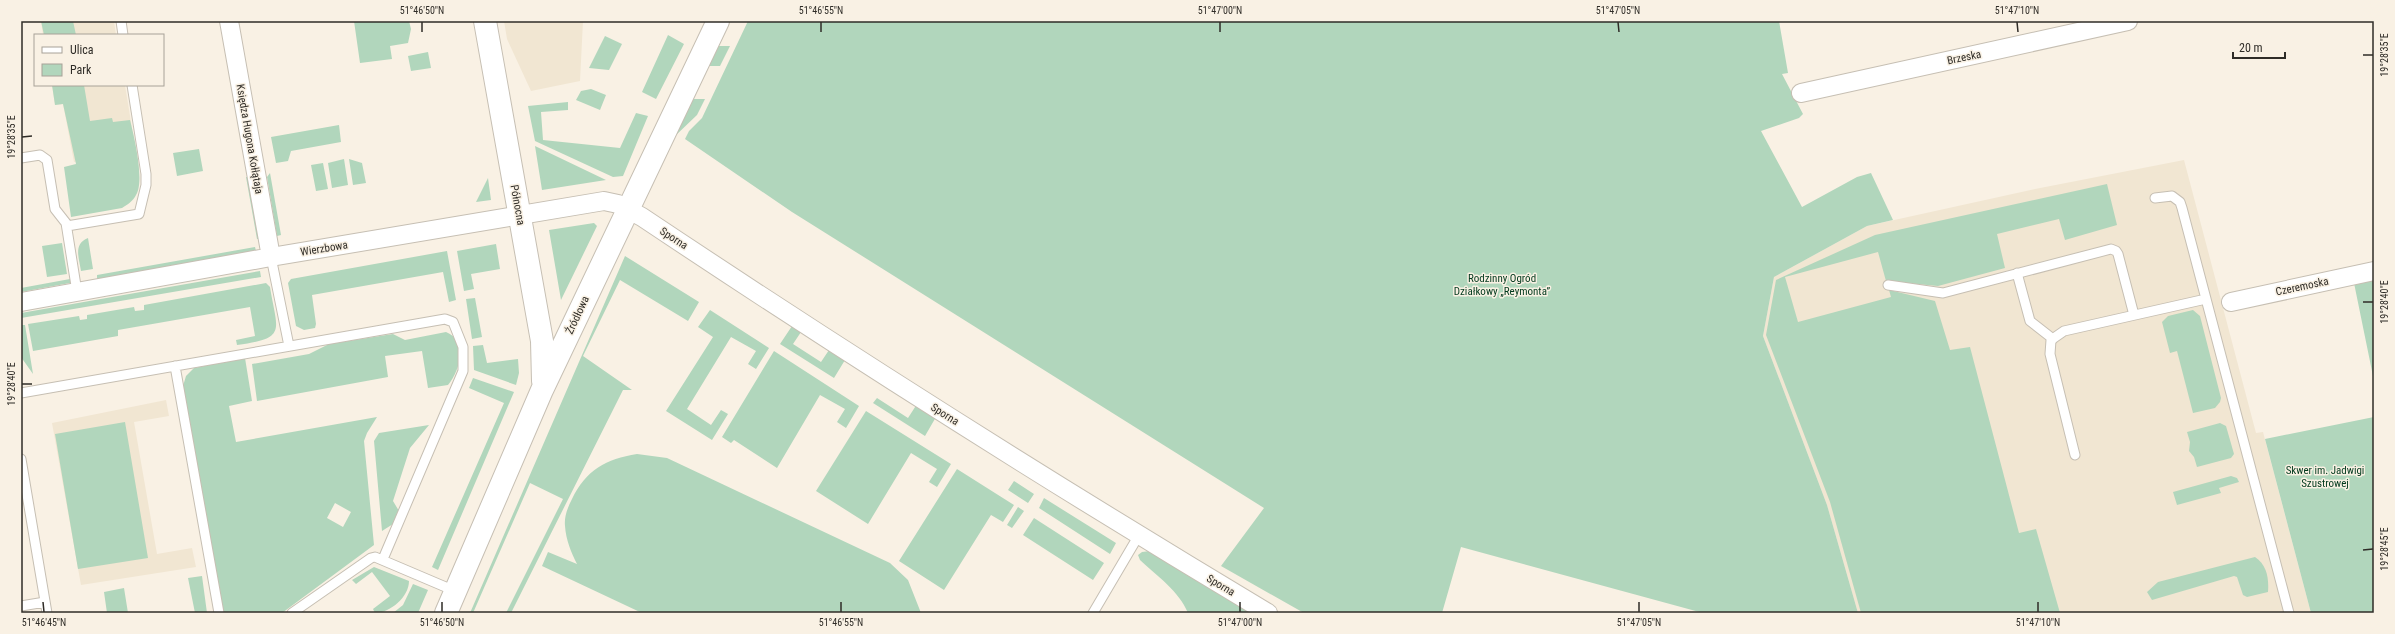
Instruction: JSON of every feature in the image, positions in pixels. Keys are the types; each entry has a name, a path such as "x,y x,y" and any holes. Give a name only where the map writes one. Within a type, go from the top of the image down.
{"street":[{"name":"Księdza Hugona Kołłątaja","path":"229,21 271,257"},
{"name":"Północna","path":"485,21 542,341 544,358 542,390"},
{"name":"Źródłowa","path":"446,613 542,390 627,208 718,21"},
{"name":"Brzeska","path":"1801,93 2128,21"},
{"name":"Wierzbowa","path":"21,302 271,257 604,201 627,208"},
{"name":"Sporna","path":"627,208 812,331 1139,535 1268,613"},
{"name":"Czeremoska","path":"2231,302 2374,271"}],"lane":[{"path":"121,21 123,34"},
{"path":"67,226 139,214 146,174 132,86"},
{"path":"21,158 40,155 47,160 55,210 67,226 77,292"},
{"path":"2155,198 2172,196 2180,202 2289,613"},
{"path":"1888,285 1943,293 2113,249 2118,254 2134,315"},
{"path":"271,257 289,346"},
{"path":"2017,274 2030,322 2052,339"},
{"path":"2075,455 2050,354 2049,348 2052,339 2064,331 2206,299"},
{"path":"21,393 445,319 453,322 458,329 463,347 463,371 383,559"},
{"path":"176,366 219,613"},
{"path":"21,459 47,613"},
{"path":"1093,613 1139,535"},
{"path":"292,613 371,558 383,559 455,592"},
{"path":"21,606 45,602"}],"shaded area":[{"path":"41,21 114,21 116,34 43,34"},
{"path":"504,21 583,21 580,81 531,91 507,39"},
{"path":"52,86 125,86 136,153 74,162 63,104 55,105"},
{"path":"2184,160 2256,433 2263,432 2311,613 1858,613 1827,505 1763,336 1774,277 1867,226 2035,189"},
{"path":"166,400 169,416 134,422 157,554 192,548 196,567 81,585 52,423"}],"green space":[{"path":"41,21 73,21 76,34 44,34"},
{"path":"354,21 409,21 411,29 408,43 390,46 392,59 360,63"},
{"name":"Rodzinny Ogród Działkowy „Reymonta”","path":"748,21 1779,21 1788,73 1782,74 1803,114 1799,118 1761,131 1802,207 1857,177 1871,173 1893,220 1867,226 1774,277 1763,336 1827,505 1858,613 1703,613 1461,547 1442,613 1304,613 1221,566 1264,508 792,212 685,139 689,131 702,118"},
{"path":"668,35 684,44 656,99 642,92"},
{"path":"605,36 622,44 609,70 589,68"},
{"path":"718,46 730,46 720,66 708,66"},
{"path":"428,52 431,68 411,71 408,56"},
{"path":"52,86 84,86 90,121 112,118 113,122 130,120 138,158 139,180 136,195 130,203 122,208 71,217 64,167 76,164 63,104 55,105"},
{"path":"591,89 606,95 600,110 576,100 581,91"},
{"path":"693,99 705,99 697,115 674,137"},
{"path":"568,102 568,110 541,112 543,140 620,148 636,113 648,116 623,176 613,177 535,141 528,106"},
{"path":"339,125 341,142 291,151 288,161 276,163 271,137"},
{"path":"535,146 606,180 542,190"},
{"path":"199,149 203,171 177,176 173,153"},
{"path":"344,159 348,185 332,188 328,163"},
{"path":"349,159 362,163 366,183 353,185"},
{"path":"323,163 328,189 316,191 311,165"},
{"path":"270,173 281,235 277,236 267,177"},
{"path":"246,177 249,177 260,239 257,239"},
{"path":"488,178 491,200 476,202"},
{"path":"2107,184 2117,225 2065,240 2059,219 1997,234 2005,268 1938,286 1886,281 1878,252 1785,277 1798,322 1891,297 1889,290 1935,301 1950,350 1970,347 2019,533 2036,529 2060,613 1861,613 1830,502 1766,335 1776,280 1875,235"},
{"path":"594,223 597,226 561,300 549,230"},
{"path":"88,238 93,269 81,271 78,252 80,244"},
{"path":"62,243 67,274 47,277 42,246"},
{"path":"496,244 500,269 471,274 474,289 464,291 457,251"},
{"path":"255,247 256,251 97,279 97,275"},
{"path":"447,251 456,300 449,302 443,272 312,295 316,324 315,328 304,330 296,326 288,283 291,279"},
{"path":"625,256 699,302 688,321 620,280 583,356 632,390 623,390 511,613 506,613 563,499 530,483 473,613 470,613"},
{"path":"260,271 261,277 21,318 21,313"},
{"path":"70,279 70,283 21,292 21,288"},
{"path":"2374,279 2374,381 2354,283"},
{"path":"266,283 270,287 276,323 275,330 272,335 265,339 237,345 236,340 255,336 250,307 118,330 118,336 33,351 28,324 79,316 80,320 87,319 87,315 134,307 135,311 144,310 144,305"},
{"path":"475,298 482,337 472,339 466,299"},
{"path":"710,310 769,348 756,369 748,364 756,351 731,337 687,409 711,425 721,410 728,414 712,440 666,411 713,337 698,327"},
{"path":"2193,310 2200,316 2221,398 2220,402 2215,408 2193,413 2177,351 2170,353 2162,322 2168,316"},
{"path":"21,325 25,325 33,374 21,357"},
{"path":"792,326 801,332 793,344 821,362 829,350 845,360 834,378 780,344"},
{"path":"446,332 453,336 457,342 460,357 456,372 448,385 428,388 422,351 385,356 388,377 257,401 252,364 309,354 329,344 393,334 405,340"},
{"path":"483,345 487,363 518,359 519,373 516,385 474,370 473,346"},
{"path":"774,351 859,406 846,428 837,422 845,409 820,395 777,468 734,440 731,443 722,437"},
{"path":"245,358 252,401 229,406 236,442 377,417 364,441 374,545 282,613 223,613 183,386 186,376 194,368","holes":["335,503 351,512 343,527 327,518"]},
{"path":"473,378 514,392 438,570 432,567 504,403 469,388"},
{"path":"877,398 908,418 917,404 936,417 925,436 873,403"},
{"path":"866,411 951,464 937,487 929,482 937,469 911,453 868,524 816,491"},
{"name":"Skwer im. Jadwigi Szustrowej","path":"2374,417 2374,613 2311,613 2265,439"},
{"path":"125,422 148,558 78,569 55,434"},
{"path":"2220,423 2226,426 2234,454 2231,458 2197,467 2194,457 2189,451 2190,442 2187,432"},
{"path":"429,425 410,448 393,501 399,511 393,524 382,531 374,441 379,433"},
{"path":"637,454 667,458 890,563 908,580 921,613 642,613 542,566 548,552 577,564 569,546 565,526 566,515 572,499 584,480 598,468 616,459"},
{"path":"957,469 1014,505 1003,522 991,515 944,590 899,561"},
{"path":"2231,476 2237,478 2239,482 2219,488 2221,493 2177,505 2173,492"},
{"path":"1014,481 1034,494 1028,503 1008,490"},
{"path":"1044,498 1116,543 1110,554 1039,508"},
{"path":"1018,507 1024,511 1012,528 1007,525"},
{"path":"1034,518 1104,563 1093,580 1023,535"},
{"path":"1150,551 1199,582 1254,613 1188,613 1184,605 1173,591 1140,560 1138,555 1142,552"},
{"path":"2255,557 2265,568 2268,582 2268,592 2247,597 2243,595 2237,577 2234,576 2152,600 2147,592 2158,582"},
{"path":"374,567 409,581 406,593 398,603 387,610 375,613 373,609 390,596 372,572 356,584 352,580"},
{"path":"202,576 207,613 195,613 188,578"},
{"path":"413,584 428,590 418,613 393,613 403,605"},
{"path":"124,588 128,613 107,613 104,592"}]}
